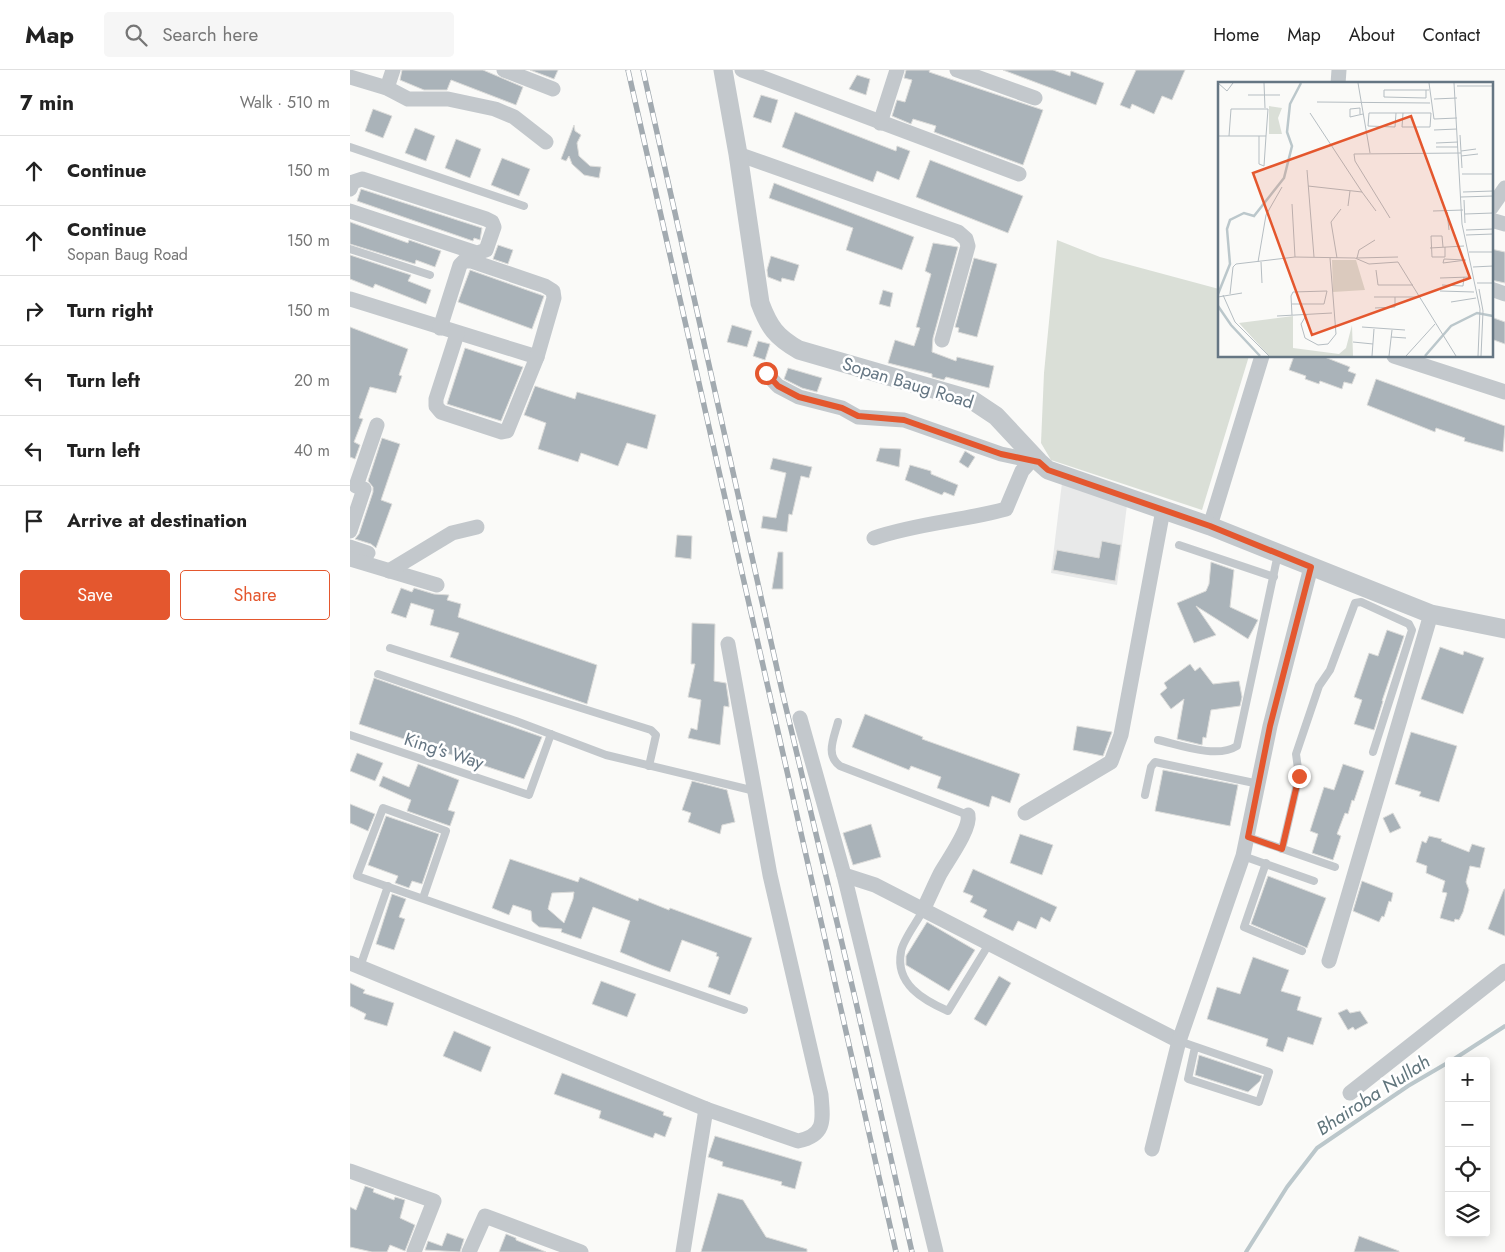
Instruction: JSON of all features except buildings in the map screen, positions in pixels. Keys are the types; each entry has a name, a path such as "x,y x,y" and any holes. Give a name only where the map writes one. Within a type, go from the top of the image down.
{"street":[{"path":"351,70 350,76 386,88 408,99 448,99 495,109 514,118 546,142"},
{"path":"386,88 393,70"},
{"path":"504,70 554,89"},
{"name":"Sopan Baug Road","path":"723,70 738,154 760,303 767,323 781,340 799,350 972,400 996,416 1035,462 1048,470 1210,526 1431,614 1505,629"},
{"path":"880,123 897,70"},
{"path":"957,70 1035,98"},
{"path":"750,72 1018,174"},
{"path":"738,154 958,232 966,239 968,246 942,340"},
{"path":"350,189 353,182 362,179 486,219 492,222 494,227 486,250 476,253 350,211"},
{"path":"1492,207 1505,188"},
{"path":"1492,220 1505,224"},
{"path":"440,328 460,265 464,260 546,286 553,291 554,298 537,357 511,426 507,430 502,432 441,412 436,406 436,398 457,334"},
{"path":"1492,289 1505,294"},
{"path":"350,299 457,334 537,357"},
{"path":"1210,526 1261,358"},
{"path":"1400,358 1505,392"},
{"path":"766,373 778,386 799,397 842,408 858,416 904,420 1001,454 1035,462"},
{"path":"350,531 364,489 356,486 355,473 377,425"},
{"path":"874,538 904,528 981,516 1006,509 1022,471 1035,462"},
{"path":"1026,813 1111,762 1115,757 1121,735 1163,510"},
{"path":"390,571 452,533 478,527"},
{"path":"350,548 368,553"},
{"path":"350,559 437,585"},
{"path":"1152,1149 1179,1041 1243,856 1270,726 1311,567"},
{"path":"1329,961 1431,614"},
{"path":"355,965 706,1110 798,1142 810,1139 816,1134 820,1129 823,1117 819,1086 770,875 728,644"},
{"path":"800,718 844,875 936,1252"},
{"path":"924,910 939,876 962,838 969,820 968,815"},
{"path":"844,875 875,886 924,910 1179,1041"},
{"path":"1350,1093 1505,971"},
{"path":"683,1252 706,1110"},
{"path":"350,1171 434,1202 414,1252"},
{"path":"469,1252 485,1216 581,1252"}],"lane":[{"path":"350,147 524,206"},
{"path":"350,249 430,275"},
{"path":"1179,545 1274,577"},
{"path":"1158,740 1211,751 1229,752 1237,746 1278,554"},
{"path":"1282,849 1299,776 1296,754 1319,686 1330,670 1355,603 1361,602 1409,624 1412,630 1373,752"},
{"path":"390,648 651,730 656,735 649,766"},
{"path":"378,674 606,755 755,791"},
{"path":"838,722 830,752 833,761 840,766 968,815"},
{"name":"King's Way","path":"350,735 529,795 551,734"},
{"path":"1145,795 1151,767 1155,762 1259,784"},
{"path":"423,898 446,832 383,808 357,876 744,1010"},
{"path":"1248,837 1335,867"},
{"path":"1243,856 1314,881"},
{"path":"1266,863 1244,927 1302,951"},
{"path":"355,965 388,886"},
{"path":"924,910 900,951 901,967 906,982 917,995 932,1004 948,1011 989,944"},
{"path":"1179,1041 1269,1072 1259,1102 1188,1080 1195,1047"}],"shaded area":[{"path":"1057,240 1100,257 1218,289 1218,358 1248,358 1202,510 1051,460 1041,443 1044,373"},
{"path":"1062,483 1127,505 1117,585 1051,573"}],"waterway":[{"name":"Bhairoba Nullah","path":"1457,1057 1505,1026"},
{"name":"Bhairoba Nullah","path":"1246,1252 1287,1187 1317,1148 1408,1086 1445,1064"}],"railway":[{"path":"628,70 896,1252"},
{"path":"643,70 782,691 855,998 912,1252"}],"route":[{"path":"766,373 778,386 799,397 842,408 858,416 904,420 1001,454 1022,460 1039,462 1048,470 1210,526 1311,567 1270,726 1248,837 1282,849 1299,776"}]}
